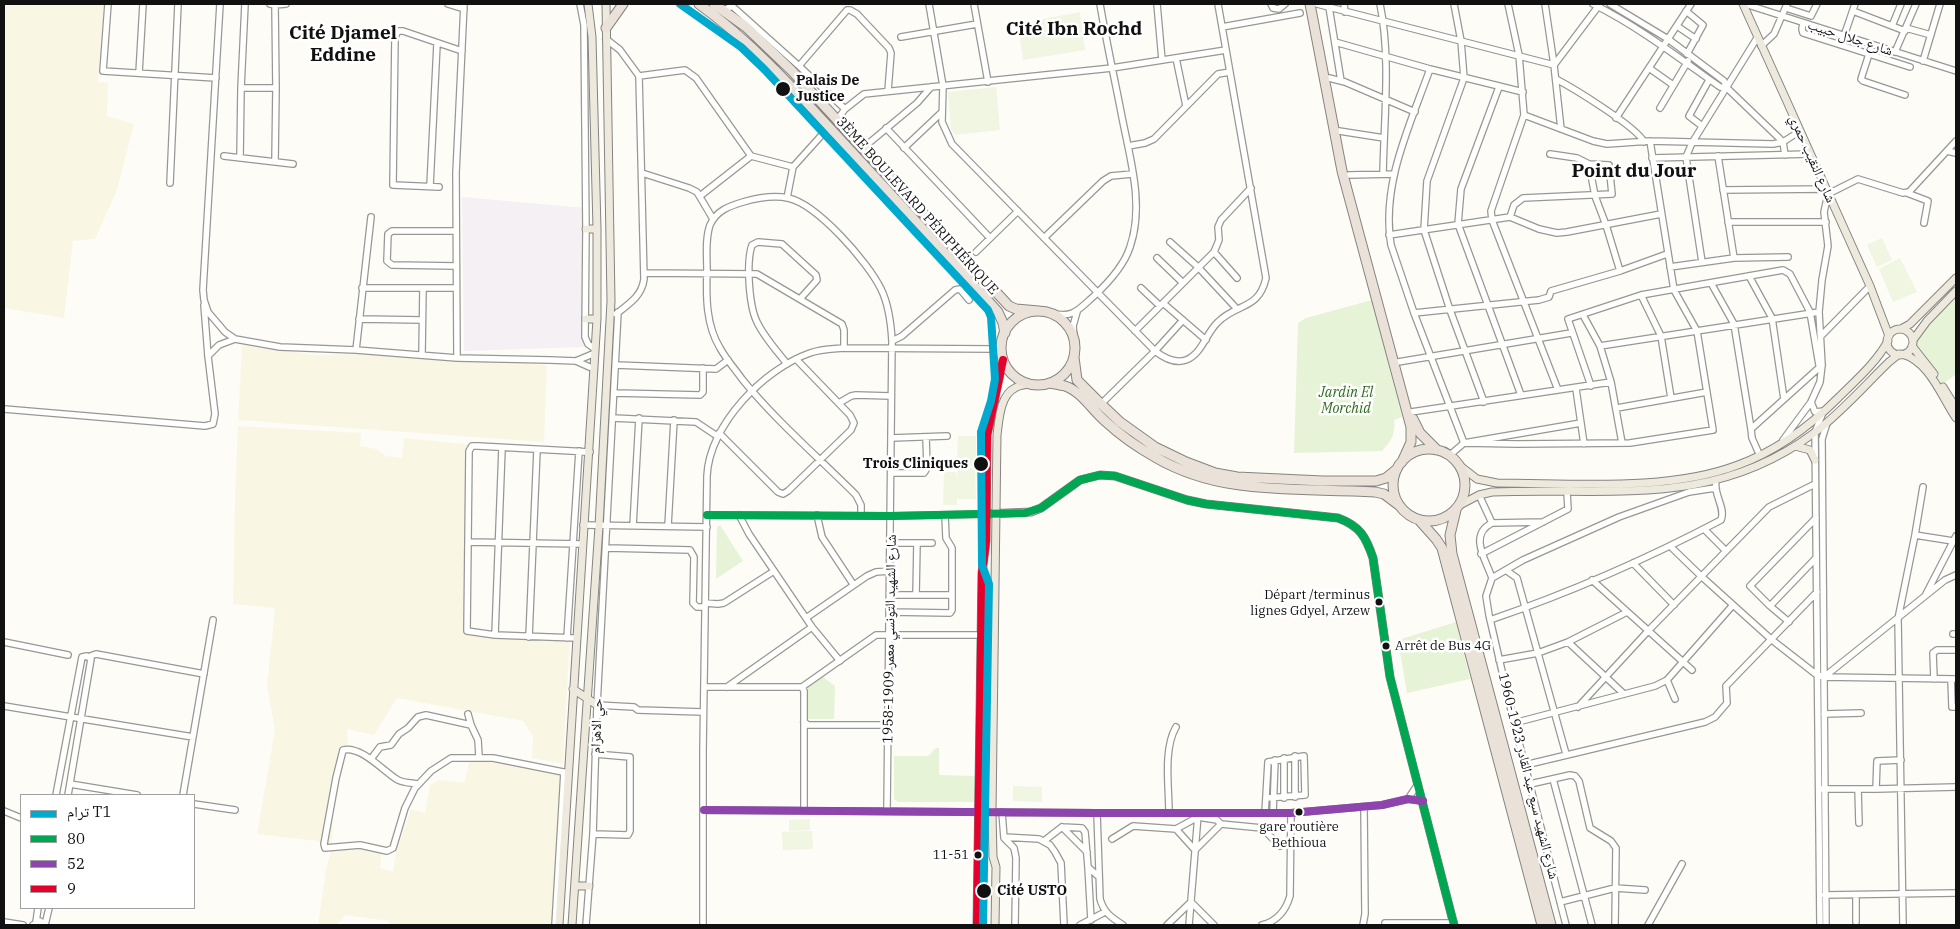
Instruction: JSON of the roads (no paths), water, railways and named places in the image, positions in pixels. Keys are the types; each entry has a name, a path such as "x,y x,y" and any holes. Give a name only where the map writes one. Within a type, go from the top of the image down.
{"highway":[{"path":"606,28 623,4"},
{"path":"690,4 752,47"},
{"name":"3ÈME BOULEVARD PÉRIPHÉRIQUE","path":"699,4 752,47 828,126 998,312 1003,322 1005,333"},
{"path":"1310,4 1342,171 1411,427 1410,442 1394,480 1394,491 1400,506"},
{"path":"1316,4 1349,175 1411,412 1420,433 1437,450"},
{"name":"3ÈME BOULEVARD PÉRIPHÉRIQUE","path":"717,6 746,27 791,70 1009,306 1016,309 1039,311"},
{"path":"1458,507 1447,517 1436,521 1419,520 1408,515 1400,506 1380,492 1248,487 1217,482 1186,472 1155,458 1124,437 1071,389 1050,383 1030,384 1023,382 1011,373 1003,360 1002,345 1005,333 1009,325 1022,314 1039,311 1052,313 1068,325 1074,337 1077,380 1100,404 1120,422 1155,447 1215,473 1262,479 1376,481 1386,478 1417,451 1428,449 1437,450 1450,456 1459,465 1464,474 1466,485 1450,535 1452,554 1551,925"},
{"path":"1050,383 1057,380 1068,370 1074,357"},
{"path":"1419,520 1436,539 1444,555 1542,925"}],"main road":[{"path":"557,925 583,525 590,452 597,320 597,229 588,4"},
{"path":"572,925 588,699 603,526 610,318 606,4"},
{"name":"شارع النقيب حمري","path":"1744,4 1757,38 1870,286 1882,315 1888,338"},
{"path":"586,229 597,229"},
{"path":"1459,465 1470,475 1490,482 1634,483 1664,481 1707,474 1739,465 1781,444 1824,412 1881,354 1888,338 1899,329 1910,324 1956,278"},
{"path":"1458,507 1479,495 1492,492 1645,491 1715,484 1754,468 1815,432 1889,362 1900,354 1909,351 1912,343 1927,322 1956,291"},
{"name":"شارع النقيب حمري","path":"1882,315 1899,329"},
{"path":"586,319 597,320"},
{"path":"1899,329 1909,332 1912,343 1939,380 1956,408"},
{"path":"1888,338 1891,350 1914,360 1927,372 1956,418"},
{"path":"977,925 982,573 986,547 987,435 1003,360"},
{"path":"995,925 996,867 993,857 992,812 997,434 1000,412 1007,396 1015,387 1030,384"},
{"path":"1794,446 1810,450 1815,460"},
{"path":"986,514 1031,512 1041,508 1080,480 1107,475 1206,504 1338,518 1349,522 1358,529 1368,542 1373,558 1390,678 1454,924"},
{"path":"573,689 598,705"},
{"path":"575,886 589,886"}],"street":[{"path":"108,4 103,71 216,78"},
{"path":"139,73 142,4"},
{"path":"170,183 178,4"},
{"path":"4,409 213,424 216,418 208,356 203,284 220,4"},
{"path":"240,158 240,88 245,4"},
{"path":"275,162 276,88 272,5 286,4"},
{"path":"448,4 464,6 456,173 457,358"},
{"path":"576,361 595,351 586,340 588,25 580,4"},
{"path":"929,4 943,86 942,113 944,127 952,144 1155,351 1170,360 1185,361 1193,357 1216,323 1237,308 1253,302 1264,288 1266,278 1218,4"},
{"path":"974,4 988,82"},
{"path":"1052,313 1069,316 1098,292 1110,279 1123,262 1130,248 1136,221 1136,197 1128,146 1100,4"},
{"path":"1157,4 1162,60"},
{"path":"1271,4 1276,9 1282,8 1285,4"},
{"path":"1316,4 1554,65"},
{"path":"1344,4 1346,12"},
{"path":"1380,4 1385,56 1382,174"},
{"path":"1454,4 1461,41 1464,78 1426,181 1424,230 1450,310 1484,402"},
{"path":"1508,4 1519,55 1524,115 1491,211 1492,220 1558,390"},
{"path":"1545,4 1561,129"},
{"path":"1610,4 1668,40 1724,81 1727,88 1783,142 1785,155"},
{"path":"1616,118 1691,4"},
{"name":"شارع جلال حبيب","path":"1744,4 1956,71"},
{"path":"1761,46 1774,34 1786,6 1811,16 1817,4"},
{"path":"1844,36 1855,4"},
{"path":"1892,26 1901,4"},
{"path":"1896,52 1916,4"},
{"path":"1923,61 1940,4"},
{"path":"1554,65 1597,5 1663,46 1720,88 1727,88"},
{"path":"717,6 732,6 845,109"},
{"path":"1329,7 1341,81"},
{"path":"799,66 847,10 850,10 857,14 889,48 891,53 888,91"},
{"path":"1660,108 1687,63 1703,24 1686,11"},
{"path":"1853,11 1892,26 1930,35"},
{"path":"1222,27 1300,13"},
{"path":"1631,25 1634,18"},
{"path":"1803,23 1803,33 1910,67"},
{"path":"901,37 977,24"},
{"path":"1676,26 1696,39"},
{"path":"439,187 393,185 395,37 398,31 403,31 462,51"},
{"path":"1702,262 1686,157 1702,126 1757,38"},
{"path":"606,39 620,50 639,76 644,273 640,291 635,298 610,318"},
{"path":"1335,42 1430,69 1523,92"},
{"path":"430,186 437,44"},
{"path":"837,120 845,109 864,94 1112,68 1226,50"},
{"path":"1870,54 1861,78 1863,81 1905,95"},
{"path":"1176,58 1186,106"},
{"path":"1649,68 1673,85"},
{"path":"1430,69 1394,174 1389,235 1414,313 1464,443"},
{"path":"639,76 685,70 696,78 751,156 793,167"},
{"path":"1128,146 1150,142 1218,74 1230,72"},
{"path":"1329,78 1341,81 1415,112"},
{"path":"1464,443 1622,443 1713,430 1697,331 1674,290 1652,158 1647,142 1582,94 1556,79"},
{"path":"1702,126 1689,116 1709,80"},
{"path":"863,148 917,103 931,87"},
{"path":"1499,87 1461,189 1458,224 1521,395"},
{"path":"240,88 276,88"},
{"path":"904,148 942,113"},
{"path":"1524,115 1600,143 1616,144 1647,142 1773,144 1783,142 1800,131"},
{"path":"828,126 793,167 787,198 760,198 746,201 726,208 713,219 708,236 707,273 710,321 719,348 728,360 753,392 856,495 861,505 861,515"},
{"path":"886,128 990,238"},
{"path":"1339,131 1384,138"},
{"path":"1907,193 1912,190 1956,141"},
{"path":"1947,150 1956,153"},
{"path":"1510,217 1514,204 1523,198 1612,194 1610,166 1589,164 1577,158 1550,154"},
{"path":"1652,158 1810,154"},
{"path":"224,156 293,164"},
{"path":"700,196 751,156"},
{"path":"1718,156 1734,258"},
{"path":"1589,164 1595,196 1620,271"},
{"path":"642,173 689,188 700,196 713,219"},
{"path":"1044,238 1103,180 1111,176 1132,174"},
{"path":"1349,175 1394,174"},
{"path":"1723,190 1827,192 1858,180 1907,193 1928,201 1924,223"},
{"path":"1135,331 1214,252 1220,240 1218,228 1220,220 1251,188"},
{"path":"1781,444 1811,402 1820,382 1821,336 1819,312 1828,246 1824,209 1827,192"},
{"name":"شارع الشهيد التونسي معمر 1909-1958","path":"787,198 805,206 826,222 861,259 883,294 891,323 892,396 887,811"},
{"path":"976,252 1018,211"},
{"path":"1389,235 1510,217 1539,229 1558,232 1661,214"},
{"path":"356,350 371,217"},
{"path":"1728,222 1826,222"},
{"path":"456,231 392,231 388,234 386,256 387,261 392,265 456,266"},
{"path":"787,364 756,321 753,313 749,274 752,245 758,242 782,244 817,276 816,282 800,299"},
{"path":"1170,242 1198,267 1237,308"},
{"path":"1214,252 1237,278"},
{"path":"1414,313 1523,303 1549,297 1551,291 1620,271 1668,254"},
{"path":"1670,267 1734,258 1788,257"},
{"path":"1157,258 1182,283"},
{"path":"1591,386 1571,333 1568,319 1583,316 1641,295 1784,270 1790,274 1810,312 1820,366"},
{"path":"644,273 749,274 760,276 844,326 844,348"},
{"path":"1749,276 1772,318 1784,399"},
{"path":"1712,283 1734,324 1752,438 1760,456"},
{"path":"1821,336 1870,286"},
{"path":"362,288 456,288"},
{"path":"422,354 423,288"},
{"path":"1140,288 1206,340"},
{"path":"892,344 955,290 960,289 970,300"},
{"path":"1641,295 1661,336 1671,398"},
{"path":"204,300 212,318 235,339 280,347 422,354 457,358 576,361 594,369"},
{"path":"1074,337 1073,326 1078,310"},
{"name":"حي الاهرام","path":"586,925 593,834 606,548 603,526 613,418 618,312"},
{"path":"1600,346 1819,312"},
{"path":"1583,316 1600,346 1612,382 1622,443"},
{"path":"359,319 422,320"},
{"path":"1100,404 1155,351 1183,320"},
{"path":"1398,362 1571,333"},
{"path":"208,356 219,345 235,339"},
{"path":"703,925 704,687 708,469 711,450 718,435 732,414 753,392 787,364 819,350 892,344 994,349 1002,345"},
{"path":"613,418 696,422 718,435 780,494 788,491 852,428 853,419 796,359"},
{"path":"616,365 719,368 728,360"},
{"path":"1751,429 1820,366"},
{"path":"614,393 700,395 703,392 703,368"},
{"path":"1411,412 1521,395 1576,389 1612,382"},
{"path":"1576,389 1584,444"},
{"path":"1617,408 1707,392"},
{"path":"839,403 856,395 892,396"},
{"path":"1811,402 1815,412 1824,412 1815,432 1815,460 1818,675 1826,925"},
{"path":"633,526 639,418"},
{"path":"1820,925 1821,789 1824,714 1822,439 1824,429 1831,418"},
{"path":"668,526 674,420"},
{"path":"1450,456 1464,443 1581,423"},
{"path":"891,438 947,436"},
{"path":"891,473 924,472 927,468 926,437"},
{"path":"576,638 495,635 470,633 466,630 469,448 478,446 590,452"},
{"path":"495,635 502,448"},
{"path":"529,637 537,450"},
{"path":"567,638 580,452"},
{"path":"1490,620 1526,608 1633,563 1704,529 1720,520 1723,516 1715,484 1619,517 1523,560 1492,578 1481,554 1479,539 1486,526 1492,523 1543,522"},
{"path":"1578,706 1769,507 1816,484"},
{"path":"1903,925 1898,619 1923,487"},
{"path":"1481,554 1568,509 1567,492"},
{"path":"1479,495 1492,523"},
{"path":"889,612 950,613 953,608 952,548 946,538 945,514"},
{"path":"707,515 891,516 986,514"},
{"path":"739,515 749,534 812,627 840,661"},
{"path":"817,515 822,537 853,584"},
{"path":"1788,622 1750,586 1816,518"},
{"path":"583,525 707,527"},
{"path":"1704,529 1726,551"},
{"path":"1915,535 1955,539 1924,598"},
{"path":"468,542 582,544"},
{"path":"890,543 932,543"},
{"path":"916,595 917,543"},
{"path":"1816,545 1823,545"},
{"path":"1670,546 1772,640 1818,675 1824,677 1954,679 1952,707 1956,707"},
{"path":"606,548 690,550 694,556 693,603 697,607 724,603 774,571"},
{"path":"1770,606 1816,558"},
{"path":"1633,563 1674,605"},
{"path":"806,618 871,573 890,571"},
{"path":"1507,571 1517,578 1566,754"},
{"path":"1824,677 1945,580 1956,575"},
{"name":"شارع الشهيد سبع عبد القادر 1923-1960","path":"1492,578 1486,596 1490,620 1524,765 1566,925"},
{"path":"1592,580 1683,664 1692,670"},
{"path":"1524,765 1705,722 1715,717 1727,703 1726,686 1817,592"},
{"path":"890,595 952,595"},
{"path":"1514,723 1656,686 1667,680 1683,664 1733,605"},
{"path":"1499,660 1538,653 1568,642 1627,612"},
{"path":"183,794 213,620"},
{"path":"727,687 812,627"},
{"path":"704,687 802,687 876,635 981,635"},
{"path":"4,642 68,655"},
{"path":"1568,642 1624,694"},
{"path":"1934,679 1932,653 1937,650 1956,650"},
{"path":"56,794 82,657 96,654 204,674"},
{"path":"68,794 91,659 88,657"},
{"path":"1667,680 1675,698"},
{"path":"802,687 804,810"},
{"path":"598,705 634,707 638,710 704,712"},
{"path":"4,706 193,737"},
{"path":"1824,714 1861,713"},
{"path":"468,714 478,740 479,757"},
{"path":"371,759 380,747 390,745 418,717 426,715 471,725"},
{"path":"804,722 808,725 889,725"},
{"path":"1169,813 1168,750 1170,739 1176,727"},
{"path":"418,784 397,779 371,759 349,749 342,751 324,844 326,849 358,845 386,851 393,848 408,799 418,784 431,771 451,758 479,757 566,773"},
{"path":"593,834 628,835 630,830 630,757 596,754"},
{"path":"1295,756 1295,797"},
{"path":"1265,813 1267,764 1270,761 1302,756 1305,759 1306,793 1302,797 1266,798"},
{"path":"1284,758 1284,798"},
{"path":"1273,813 1275,760"},
{"path":"1876,789 1877,761 1901,760"},
{"path":"1530,784 1570,775 1575,776 1579,782 1590,828 1611,841 1616,848 1615,925"},
{"path":"1553,779 1592,925"},
{"path":"1408,799 1418,783"},
{"path":"70,784 131,794"},
{"path":"1821,789 1956,787"},
{"path":"1858,789 1859,823"},
{"path":"704,810 1169,813 1198,815 1291,813 1364,807 1408,799 1423,801"},
{"path":"195,804 234,810"},
{"path":"1363,925 1365,914 1364,807"},
{"path":"4,811 20,818"},
{"path":"1002,812 1004,837 1014,848 1016,858 1015,925"},
{"path":"1097,813 1100,900 1105,912 1123,925"},
{"path":"1262,925 1278,917 1286,908 1290,896 1291,813"},
{"path":"1189,925 1198,815"},
{"path":"1112,840 1134,826 1176,829 1198,815 1217,820 1221,824 1262,828 1280,846"},
{"path":"1195,850 1221,824"},
{"path":"1044,841 1062,827 1082,828 1085,832 1091,920"},
{"path":"1062,827 1087,852"},
{"path":"1176,829 1195,850"},
{"path":"1004,837 1039,839 1050,845 1061,863 1064,925"},
{"path":"1648,925 1682,864"},
{"path":"1088,867 1099,877"},
{"path":"1560,902 1616,888 1645,890"},
{"path":"1825,895 1956,893"},
{"path":"1856,895 1856,922"},
{"path":"1167,925 1191,902"},
{"path":"1191,902 1214,925"},
{"path":"38,909 35,924 42,922 45,925 49,909"},
{"path":"1080,925 1105,912"},
{"path":"4,922 23,925"},
{"path":"1385,923 1454,924"}],"tram line":[{"name":"T1","path":"680,4 741,47 764,69 988,310 991,317 995,379 991,401 981,432 982,565 989,584 983,925"}],"place":[{"name":"Palais De Justice","path":"783,89"},
{"name":"Trois Cliniques","path":"981,464"},
{"name":"Départ /terminus lignes Gdyel, Arzew","path":"1379,602"},
{"name":"Arrêt de Bus 4G","path":"1386,646"},
{"name":"gare routière Bethioua","path":"1299,812"},
{"name":"11-51","path":"978,855"},
{"name":"Cité USTO","path":"984,891"}],"district":[{"name":"Cité Ibn Rochd","path":"1074,30"},
{"name":"Cité Djamel Eddine","path":"343,45"},
{"name":"Point du Jour","path":"1634,172"}],"park label":[{"name":"Jardin El Morchid","path":"1346,402"}]}
